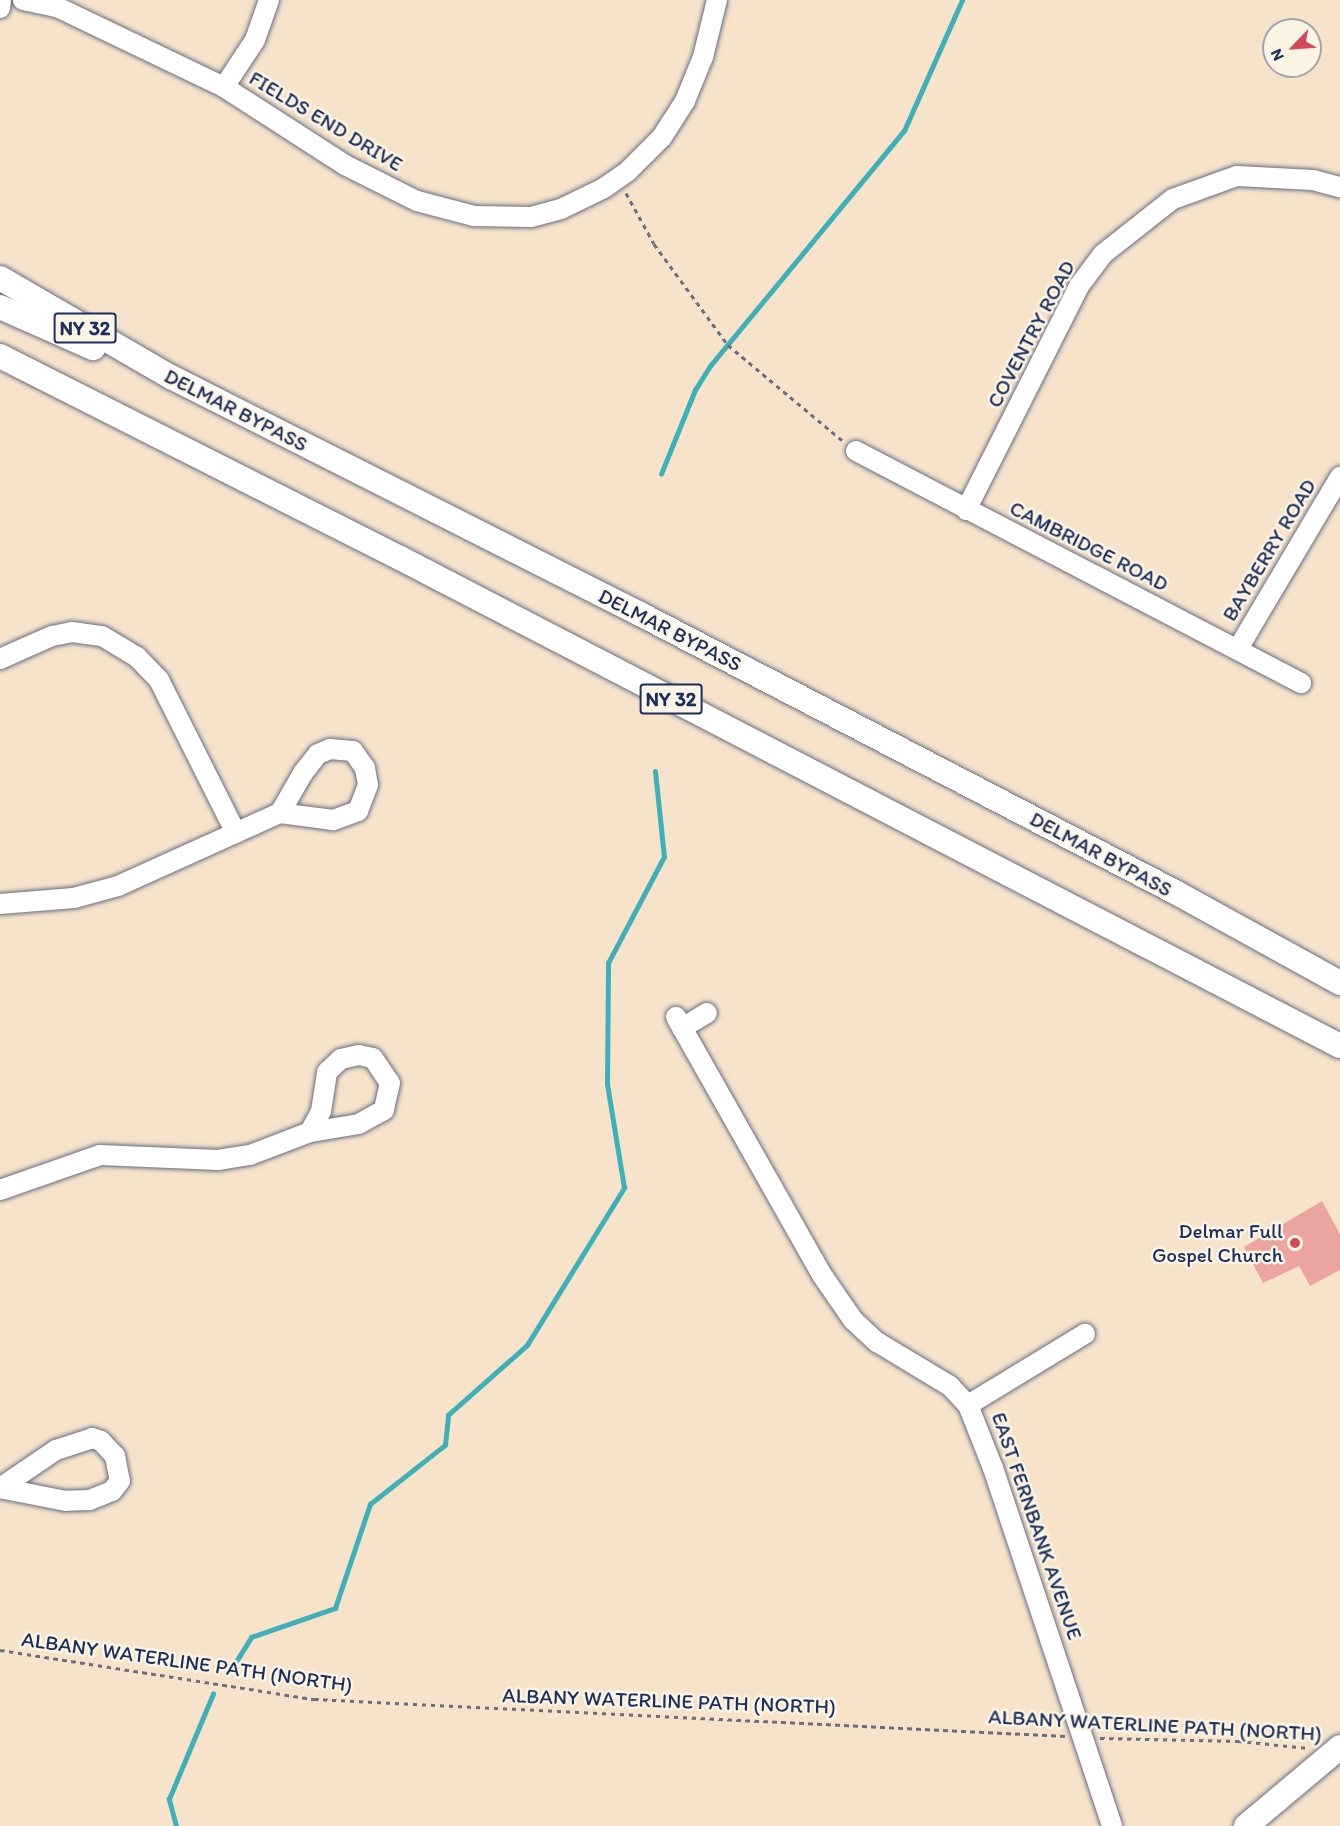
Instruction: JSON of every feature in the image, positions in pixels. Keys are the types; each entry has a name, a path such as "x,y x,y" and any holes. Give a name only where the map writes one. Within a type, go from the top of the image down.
{"main road":[{"name":"DELMAR BYPASS","path":"0,278 171,377 661,625 1164,887 1340,983"},
{"path":"0,307 171,377"},
{"name":"NY 32","path":"0,356 400,558 1340,1046"},
{"path":"1246,1826 1338,1749"}],"street":[{"path":"0,8 1,0"},
{"name":"FIELDS END DRIVE","path":"23,0 57,7 224,87 345,165 397,191 474,216 531,217 581,200 618,179 662,137 686,101 704,57 717,0"},
{"path":"224,87 255,40 268,0"},
{"name":"COVENTRY ROAD","path":"966,510 1079,286 1103,254 1173,200 1237,176 1314,180 1340,187"},
{"name":"CAMBRIDGE ROAD","path":"856,451 966,510 1239,647 1301,683"},
{"name":"BAYBERRY ROAD","path":"1239,647 1340,477"},
{"path":"0,659 52,636 72,632 102,636 137,657 159,680 237,833"},
{"path":"0,904 74,898 118,886 280,813 318,754 330,749 353,751 365,768 368,785 358,811 333,820 280,813"},
{"name":"EAST FERNBANK AVENUE","path":"706,1013 679,1023 822,1275 854,1320 877,1342 950,1386 968,1405 1085,1738 1112,1826"},
{"path":"0,1190 100,1155 218,1160 250,1155 310,1132 359,1124 384,1110 390,1083 373,1058 359,1055 341,1059 327,1072 321,1111 310,1132"},
{"path":"968,1405 1085,1334"},
{"path":"92,1438 109,1448 119,1466 120,1480 112,1491 90,1500 66,1502 0,1488 56,1450 92,1438"}],"path":[{"path":"618,179 654,244 728,345 856,451"},
{"name":"ALBANY WATERLINE PATH (NORTH)","path":"0,1650 314,1699 527,1712 942,1728 1085,1738 1238,1741 1338,1749"}],"building":[{"name":"Delmar Full Gospel Church","path":"1322,1201 1340,1234 1340,1270 1310,1286 1299,1266 1263,1283 1244,1247"}],"waterway":[{"path":"661,474 695,390 710,366 904,131 962,0"},
{"path":"232,1668 251,1637 335,1608 370,1504 445,1445 448,1415 527,1345 624,1188 607,1084 608,963 664,857 655,771"},
{"path":"176,1826 169,1799 213,1694"}],"place":[{"name":"Delmar Full Gospel Church","path":"1295,1243"}]}
